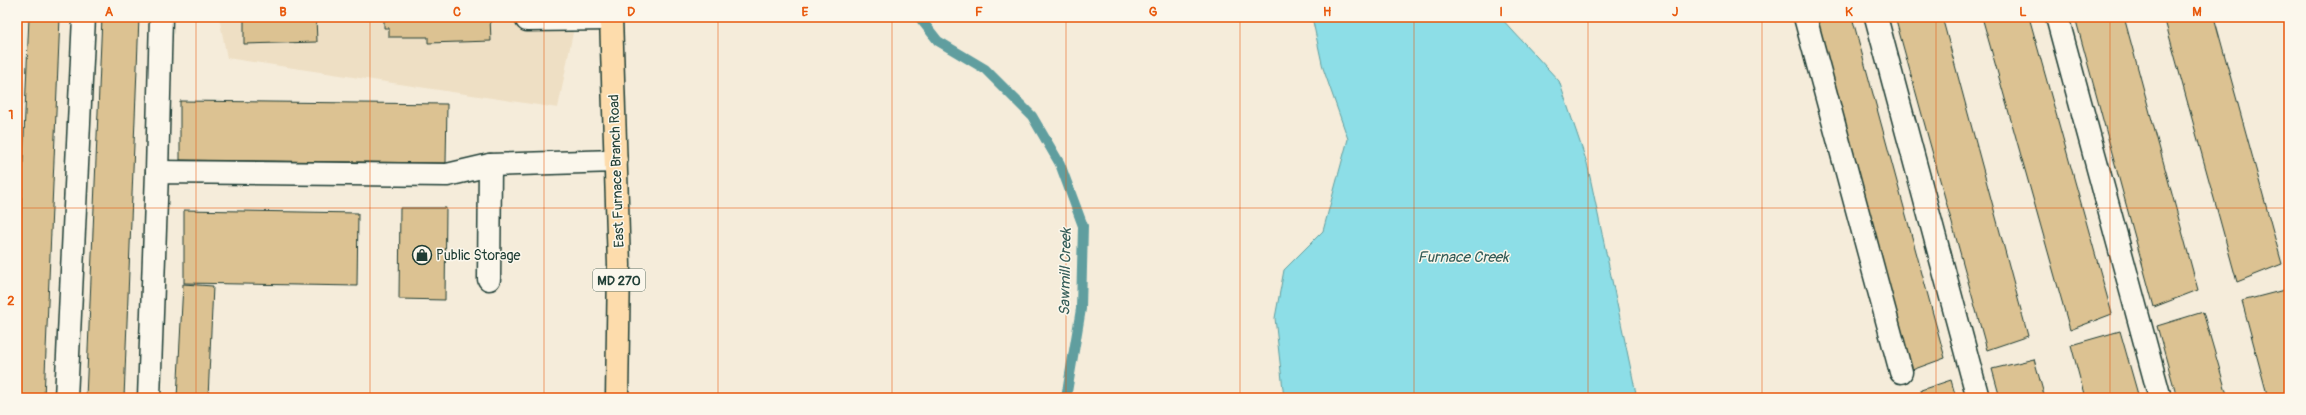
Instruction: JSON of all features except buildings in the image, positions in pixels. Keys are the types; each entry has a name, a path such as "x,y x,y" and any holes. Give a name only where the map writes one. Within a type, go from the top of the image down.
{"main road":[{"name":"East Furnace Branch Road","path":"611,18 619,265 618,398"}],"lane":[{"path":"66,398 84,17"},
{"path":"149,398 161,17"},
{"path":"527,17 527,20 611,18"},
{"path":"1805,17 1902,372"},
{"path":"1876,17 1978,398"},
{"path":"2057,17 2160,398"},
{"path":"157,172 447,175 490,165 616,161"},
{"path":"489,279 490,165"}],"shaded area":[{"path":"219,17 576,17 558,108 227,58"}],"water":[{"name":"Furnace Creek","path":"1312,17 1500,17 1559,81 1587,163 1637,398 1284,398 1275,318 1284,270 1323,231 1348,139 1323,68"}],"waterway":[{"name":"Sawmill Creek","path":"919,17 938,41 985,69 1032,116 1060,164 1083,226 1081,309 1066,398"}],"place":[{"name":"Public Storage","path":"422,255"}]}
